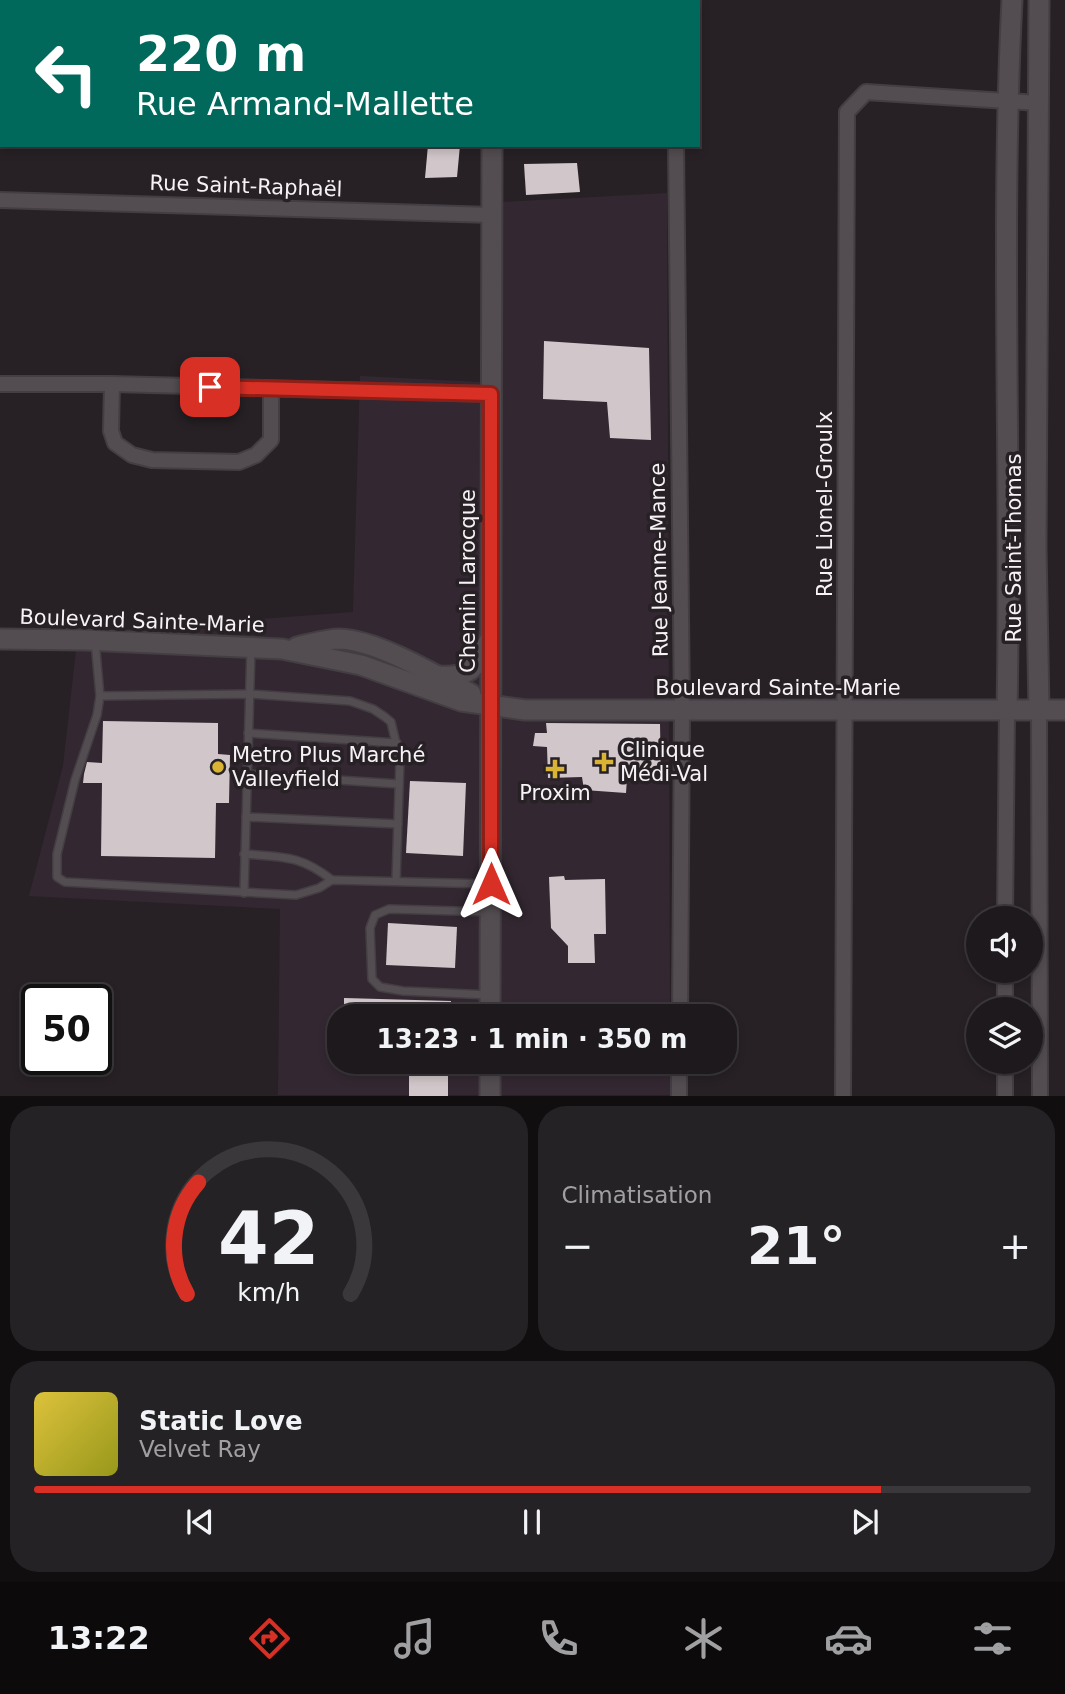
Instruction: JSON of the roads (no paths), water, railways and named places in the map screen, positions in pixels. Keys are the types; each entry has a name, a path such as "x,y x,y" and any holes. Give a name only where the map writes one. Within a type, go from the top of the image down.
{"street":[{"name":"Rue Saint-Thomas","path":"1005,906 1010,564 1007,100 1012,0"},
{"name":"Rue Saint-Thomas","path":"1039,0 1036,548 1040,1096"},
{"name":"Rue Lionel-Groulx","path":"843,1096 847,113 866,92 1038,103"},
{"name":"Chemin Larocque","path":"490,1004 492,147"},
{"name":"Rue Jeanne-Mance","path":"676,147 682,710 680,1004"},
{"name":"Rue Saint-Raphaël","path":"0,200 492,215"},
{"path":"0,384 112,384 491,394"},
{"path":"112,384 111,430 116,443 132,455 152,460 240,462 256,455 271,440 271,389"},
{"path":"435,676 457,677 472,669 491,638"},
{"name":"Boulevard Sainte-Marie","path":"0,639 95,640 282,649 349,662 461,701 525,710 1065,710"},
{"name":"Boulevard Sainte-Marie","path":"282,649 337,639 359,640 394,655 491,706"},
{"path":"490,1074 490,1096"},
{"path":"679,1074 679,1096"},
{"path":"1005,1074 1005,1096"}],"lane":[{"path":"95,640 100,696 57,854 57,877 65,882 296,895 319,888 332,880 491,884"},
{"path":"244,893 251,647"},
{"path":"100,696 250,694 350,701 373,709 391,722 400,760 396,881"},
{"path":"248,733 397,743"},
{"path":"247,774 399,784"},
{"path":"246,817 398,824"},
{"path":"244,854 292,857 310,864 332,880"},
{"path":"490,995 403,991 380,987 372,979 370,928 375,915 389,909 491,912"}],"place":[{"name":"Clinique Médi-Val","path":"604,762"},
{"name":"Metro Plus Marché Valleyfield","path":"218,767"},
{"name":"Proxim","path":"555,769"}]}
